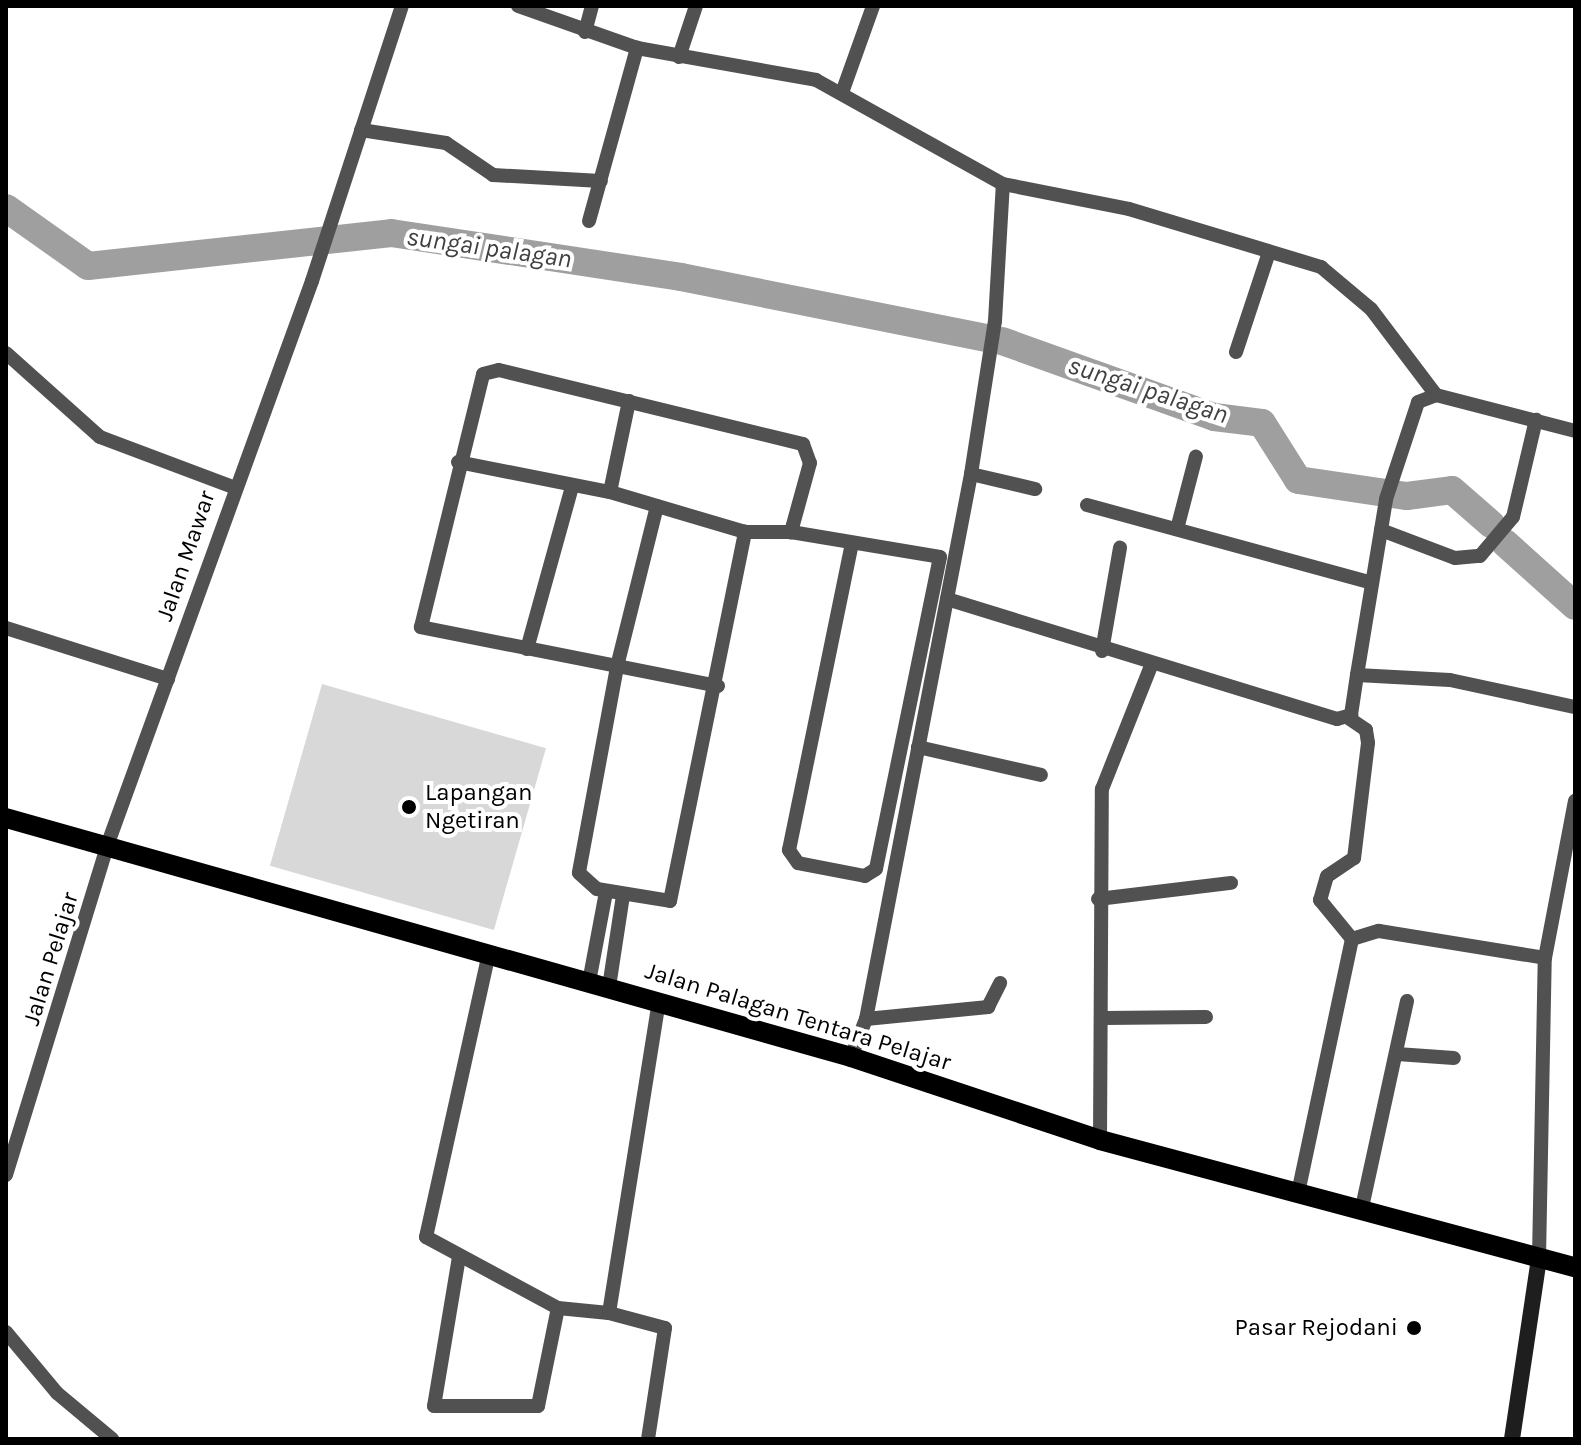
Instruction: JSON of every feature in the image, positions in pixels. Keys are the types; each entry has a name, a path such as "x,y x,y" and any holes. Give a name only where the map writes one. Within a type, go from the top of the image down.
{"main road":[{"name":"Jalan Palagan Tentara Pelajar","path":"6,818 851,1057 1100,1140 1575,1267"},
{"path":"1512,1439 1539,1258"}],"street":[{"name":"Jalan Mawar","path":"107,846 233,487 312,281 402,6"},
{"path":"518,6 637,48 679,57 775,67 843,90 1003,184 1129,209 1321,267 1350,285 1436,395"},
{"path":"585,32 592,6"},
{"path":"679,57 696,6"},
{"path":"843,90 873,6"},
{"path":"589,221 637,48"},
{"path":"361,130 446,143 493,175 601,181"},
{"path":"851,1057 866,1019 971,474 995,321 1003,184"},
{"path":"1236,352 1269,252"},
{"path":"7,355 100,437 233,487"},
{"path":"718,686 527,649 419,623 458,462 490,370 803,444 810,463 791,532"},
{"path":"1347,717 1357,675 1386,499 1396,480 1418,402 1436,395 1575,431"},
{"path":"610,492 629,401"},
{"path":"1381,530 1455,558 1480,556 1513,517 1536,420"},
{"path":"1177,529 1196,456"},
{"path":"458,462 572,487 610,492 745,532 791,532 940,557 896,774 870,875 792,859 852,543"},
{"path":"971,474 1035,489"},
{"path":"527,649 572,487"},
{"path":"1087,505 1372,583"},
{"path":"657,506 617,667 579,873 606,892 670,901 718,686 745,532"},
{"path":"1102,651 1120,548"},
{"path":"947,599 1151,666 1347,717 1366,730 1368,743 1354,858 1327,876 1320,900 1352,939"},
{"path":"6,628 168,679"},
{"path":"1100,1140 1104,1018 1098,899 1102,789 1151,666"},
{"path":"1357,675 1450,680 1575,707"},
{"path":"918,747 1041,775"},
{"path":"896,774 911,778"},
{"path":"1539,1258 1545,958 1575,801"},
{"name":"Jalan Pelajar","path":"6,1175 107,846"},
{"path":"1098,899 1231,883"},
{"path":"599,984 606,892"},
{"path":"599,984 623,896"},
{"path":"1352,939 1379,931 1545,958"},
{"path":"1298,1193 1352,939"},
{"path":"489,953 426,1221 426,1237 558,1308 609,1313 665,1328 648,1439"},
{"path":"866,1019 988,1007 1000,983"},
{"path":"1361,1212 1407,1001"},
{"path":"609,1313 659,1002"},
{"path":"1104,1018 1206,1017"},
{"path":"1397,1054 1454,1058"},
{"path":"459,1257 434,1406 538,1406 558,1308"},
{"path":"6,1332 57,1393 112,1439"}],"shaded area":[{"name":"Lapangan Ngetiran","path":"322,684 546,748 494,930 270,866"}],"waterway":[{"name":"sungai palagan","path":"6,208 88,266 391,233 681,277 985,338"},
{"name":"sungai palagan","path":"1002,341 1214,417 1262,423 1298,480 1407,496 1452,490 1491,524"},
{"name":"sungai palagan","path":"1505,543 1575,606"}],"place":[{"name":"Lapangan Ngetiran","path":"409,807"},
{"name":"Pasar Rejodani","path":"1414,1328"}]}
